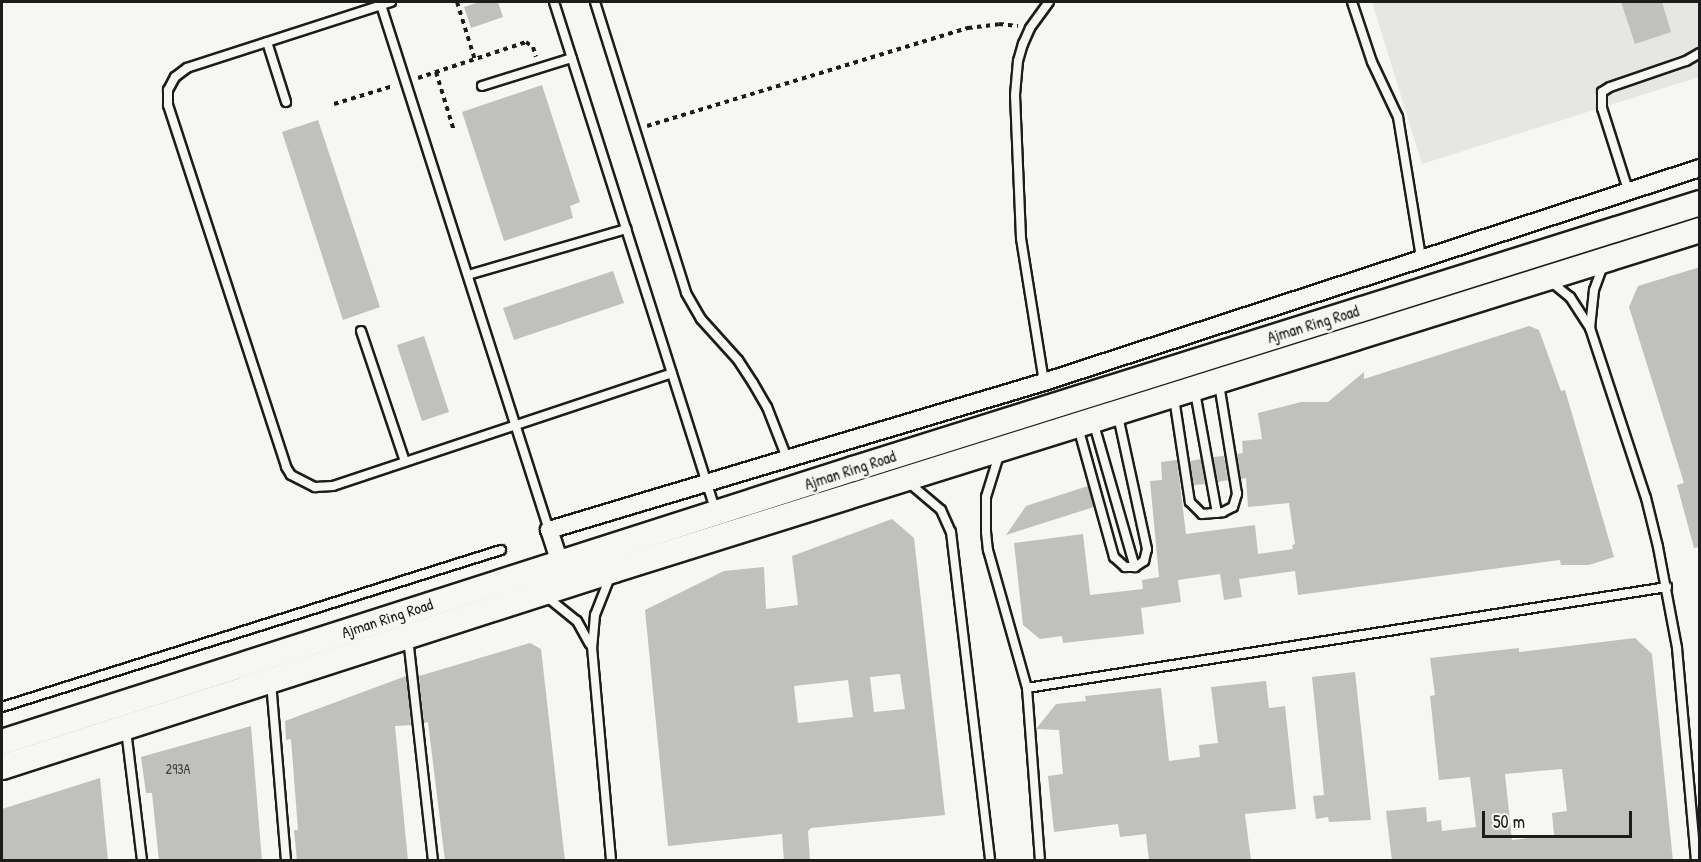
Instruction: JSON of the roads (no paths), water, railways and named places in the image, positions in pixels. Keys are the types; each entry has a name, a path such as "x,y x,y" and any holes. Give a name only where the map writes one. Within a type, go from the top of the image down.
{"main road":[{"name":"Ajman Ring Road","path":"2,742 716,513 1700,203"},
{"name":"Ajman Ring Road","path":"2,767 614,570 1700,230"}],"street":[{"path":"560,563 549,530 1044,382 1700,168"}],"lane":[{"path":"391,2 187,68 171,83 167,97 282,456 291,475 315,487 333,486 672,373"},
{"path":"554,2 716,513"},
{"path":"594,2 686,293 701,319 726,346 753,383 767,407 787,458"},
{"path":"1044,382 1022,247 1015,143 1015,78 1018,61 1030,28 1048,2"},
{"path":"1352,2 1372,62 1398,117 1421,258"},
{"path":"381,5 549,530"},
{"path":"267,42 286,102"},
{"path":"1628,190 1602,108 1602,92 1610,87 1686,62 1700,53"},
{"path":"482,86 572,58"},
{"path":"468,275 626,229"},
{"path":"1590,328 1594,290 1605,260"},
{"path":"1544,277 1570,297 1590,328 1646,498 1667,587 1683,700 1696,861"},
{"path":"361,331 405,462"},
{"path":"1184,392 1189,497 1197,511 1207,514 1217,513 1233,507 1238,494 1219,380"},
{"path":"1184,392 1217,513"},
{"path":"1085,423 1112,553 1120,565 1134,567 1144,561 1147,549 1118,412"},
{"path":"1085,423 1134,567"},
{"path":"1002,449 988,488 986,532 988,550 1027,688 1040,861"},
{"path":"906,480 941,510 951,532 989,861"},
{"path":"2,707 501,550"},
{"path":"611,861 592,647 595,615 614,570"},
{"path":"1027,688 1667,587"},
{"path":"542,595 561,606 577,621 592,647"},
{"path":"408,638 434,861"},
{"path":"271,681 286,861"},
{"path":"126,728 142,861"}]}
